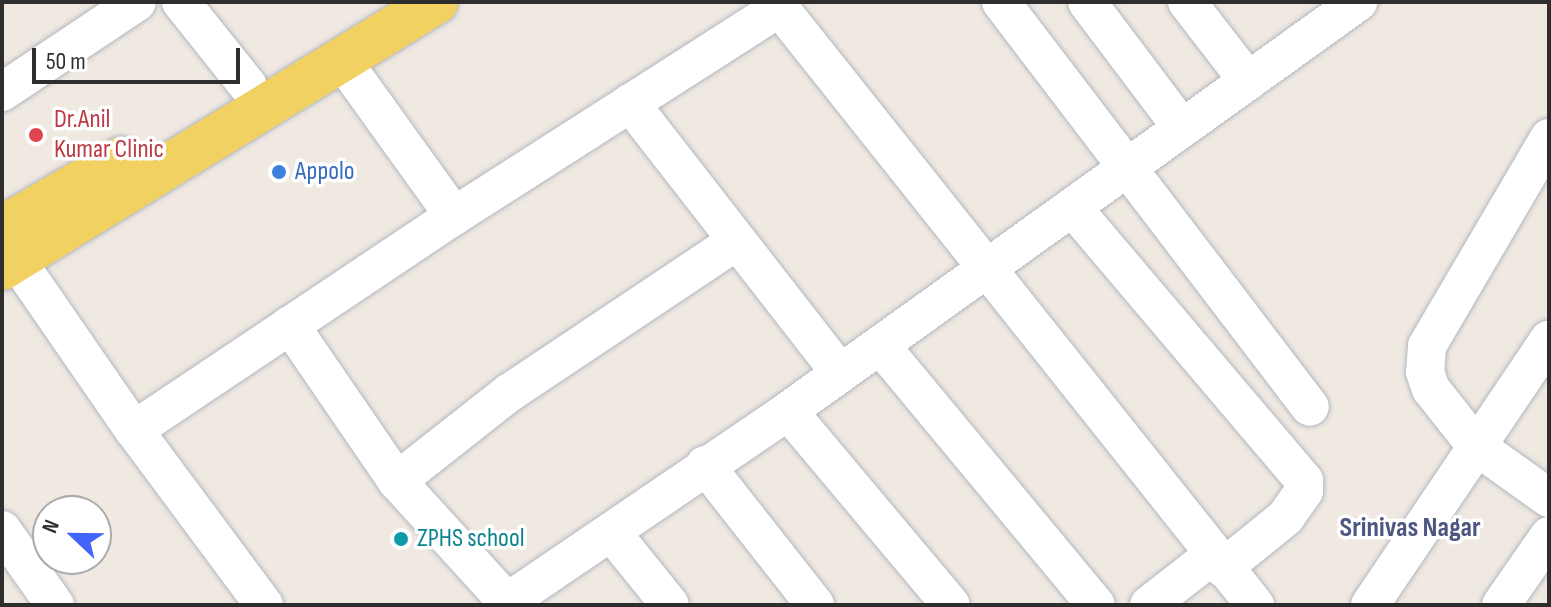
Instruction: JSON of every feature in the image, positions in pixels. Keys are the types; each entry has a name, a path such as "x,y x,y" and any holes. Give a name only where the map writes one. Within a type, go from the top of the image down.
{"main road":[{"path":"5,248 248,86 385,2"},
{"path":"5,248 342,60 436,2"}],"street":[{"path":"2,92 137,2"},
{"path":"181,2 248,86"},
{"path":"1001,2 1310,407"},
{"path":"1087,2 1182,128"},
{"path":"1187,2 1248,81"},
{"path":"290,325 397,481 507,604 705,465 788,411 1358,2"},
{"path":"134,430 777,5 1255,605"},
{"path":"342,60 454,216"},
{"path":"630,103 840,373"},
{"path":"1549,138 1427,346 1425,372 1431,389 1476,446 1549,498"},
{"path":"1072,207 1304,481 1304,491 1286,517 1149,605"},
{"path":"397,481 509,393 737,241"},
{"path":"5,248 134,430 264,605"},
{"path":"1370,605 1549,340"},
{"path":"880,345 1096,605"},
{"path":"788,411 951,605"},
{"path":"705,465 815,605"},
{"path":"2,530 55,605"},
{"path":"612,533 670,605"},
{"path":"1501,605 1549,536"}],"place":[{"name":"Dr.Anil Kumar Clinic","path":"36,135"},
{"name":"Appolo","path":"279,172"},
{"name":"ZPHS school","path":"401,539"}],"district":[{"name":"Srinivas Nagar","path":"1410,528"}]}
